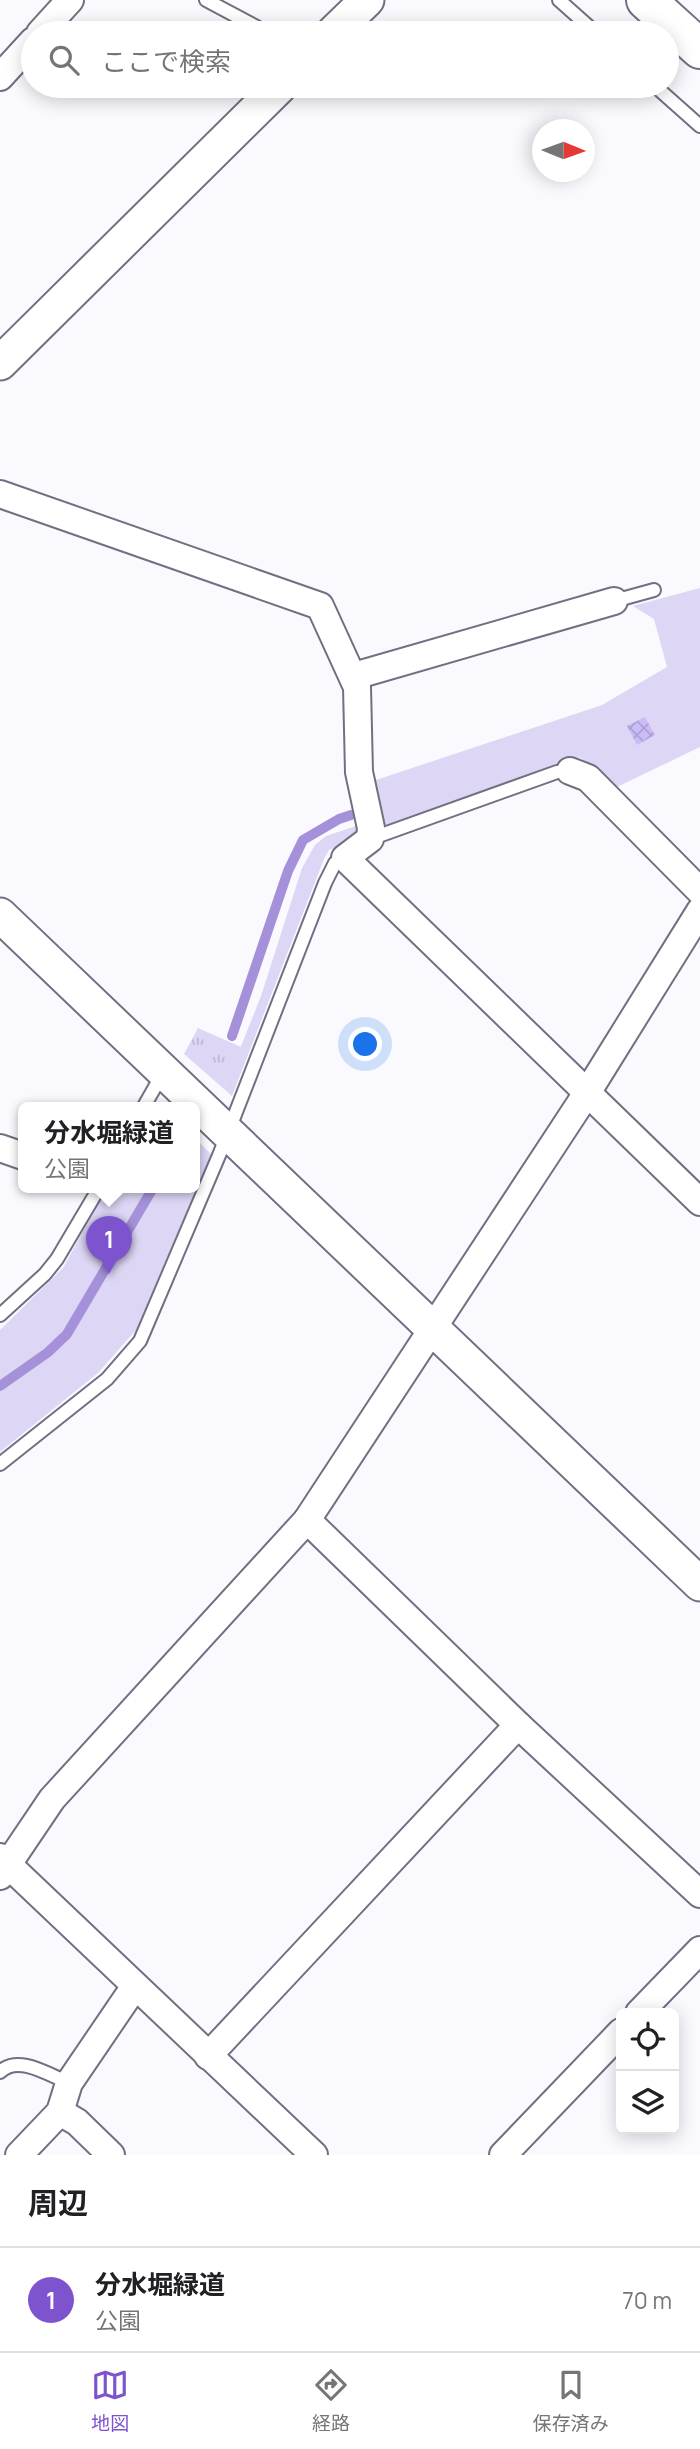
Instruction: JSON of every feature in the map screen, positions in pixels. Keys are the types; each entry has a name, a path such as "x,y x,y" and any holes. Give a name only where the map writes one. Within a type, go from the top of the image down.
{"highway":[{"path":"646,0 669,21"},
{"path":"679,30 700,49"}],"street":[{"path":"51,21 70,0"},
{"path":"345,21 367,0"},
{"path":"0,77 21,54"},
{"path":"0,363 268,98"},
{"path":"0,494 315,602 320,606 354,676 358,702 360,785 371,828 370,839 345,858 700,1202"},
{"path":"354,676 614,601"},
{"path":"570,771 588,778 700,891"},
{"path":"314,2155 135,1986 2,1867 52,1799 307,1520 587,1093 700,911"},
{"path":"0,915 195,1102"},
{"path":"200,1107 700,1584"},
{"path":"0,1147 18,1154"},
{"path":"307,1520 518,1725 700,1895"},
{"path":"208,2056 518,1725"},
{"path":"644,2008 700,1950"},
{"path":"19,2155 60,2112 69,2083 135,1986"},
{"path":"503,2155 616,2037"},
{"path":"60,2112 77,2122 111,2155"}],"lane":[{"path":"205,0 245,21"},
{"path":"559,0 583,21"},
{"path":"668,98 700,126"},
{"path":"614,601 654,590"},
{"path":"370,839 557,772 570,771"},
{"path":"0,1464 107,1379 140,1341 228,1132 325,883 335,863 345,858"},
{"path":"146,1102 163,1073"},
{"path":"0,1315 46,1274 96,1193"},
{"path":"0,2072 5,2067 22,2064 69,2083"}],"green space":[{"path":"700,588 700,747 617,787 581,758 574,757 390,826 381,823 373,781 602,705 667,667 654,619 633,606"},
{"path":"356,826 356,838 329,850 324,859 232,1096 224,1089 261,996 302,868 315,845 326,836"},
{"path":"198,1028 241,1047 224,1089 184,1054"},
{"path":"200,1143 211,1154 200,1180"},
{"path":"104,1193 194,1193 136,1330 98,1373 0,1452 0,1330 63,1268"}],"building":[{"path":"645,717 655,735 637,745 627,726"}],"waterway":[{"path":"232,1036 288,871 303,840 351,815"},
{"path":"0,1386 47,1353 67,1334 150,1193"}],"place":[{"name":"分水堀緑道","path":"109,1274"}]}
